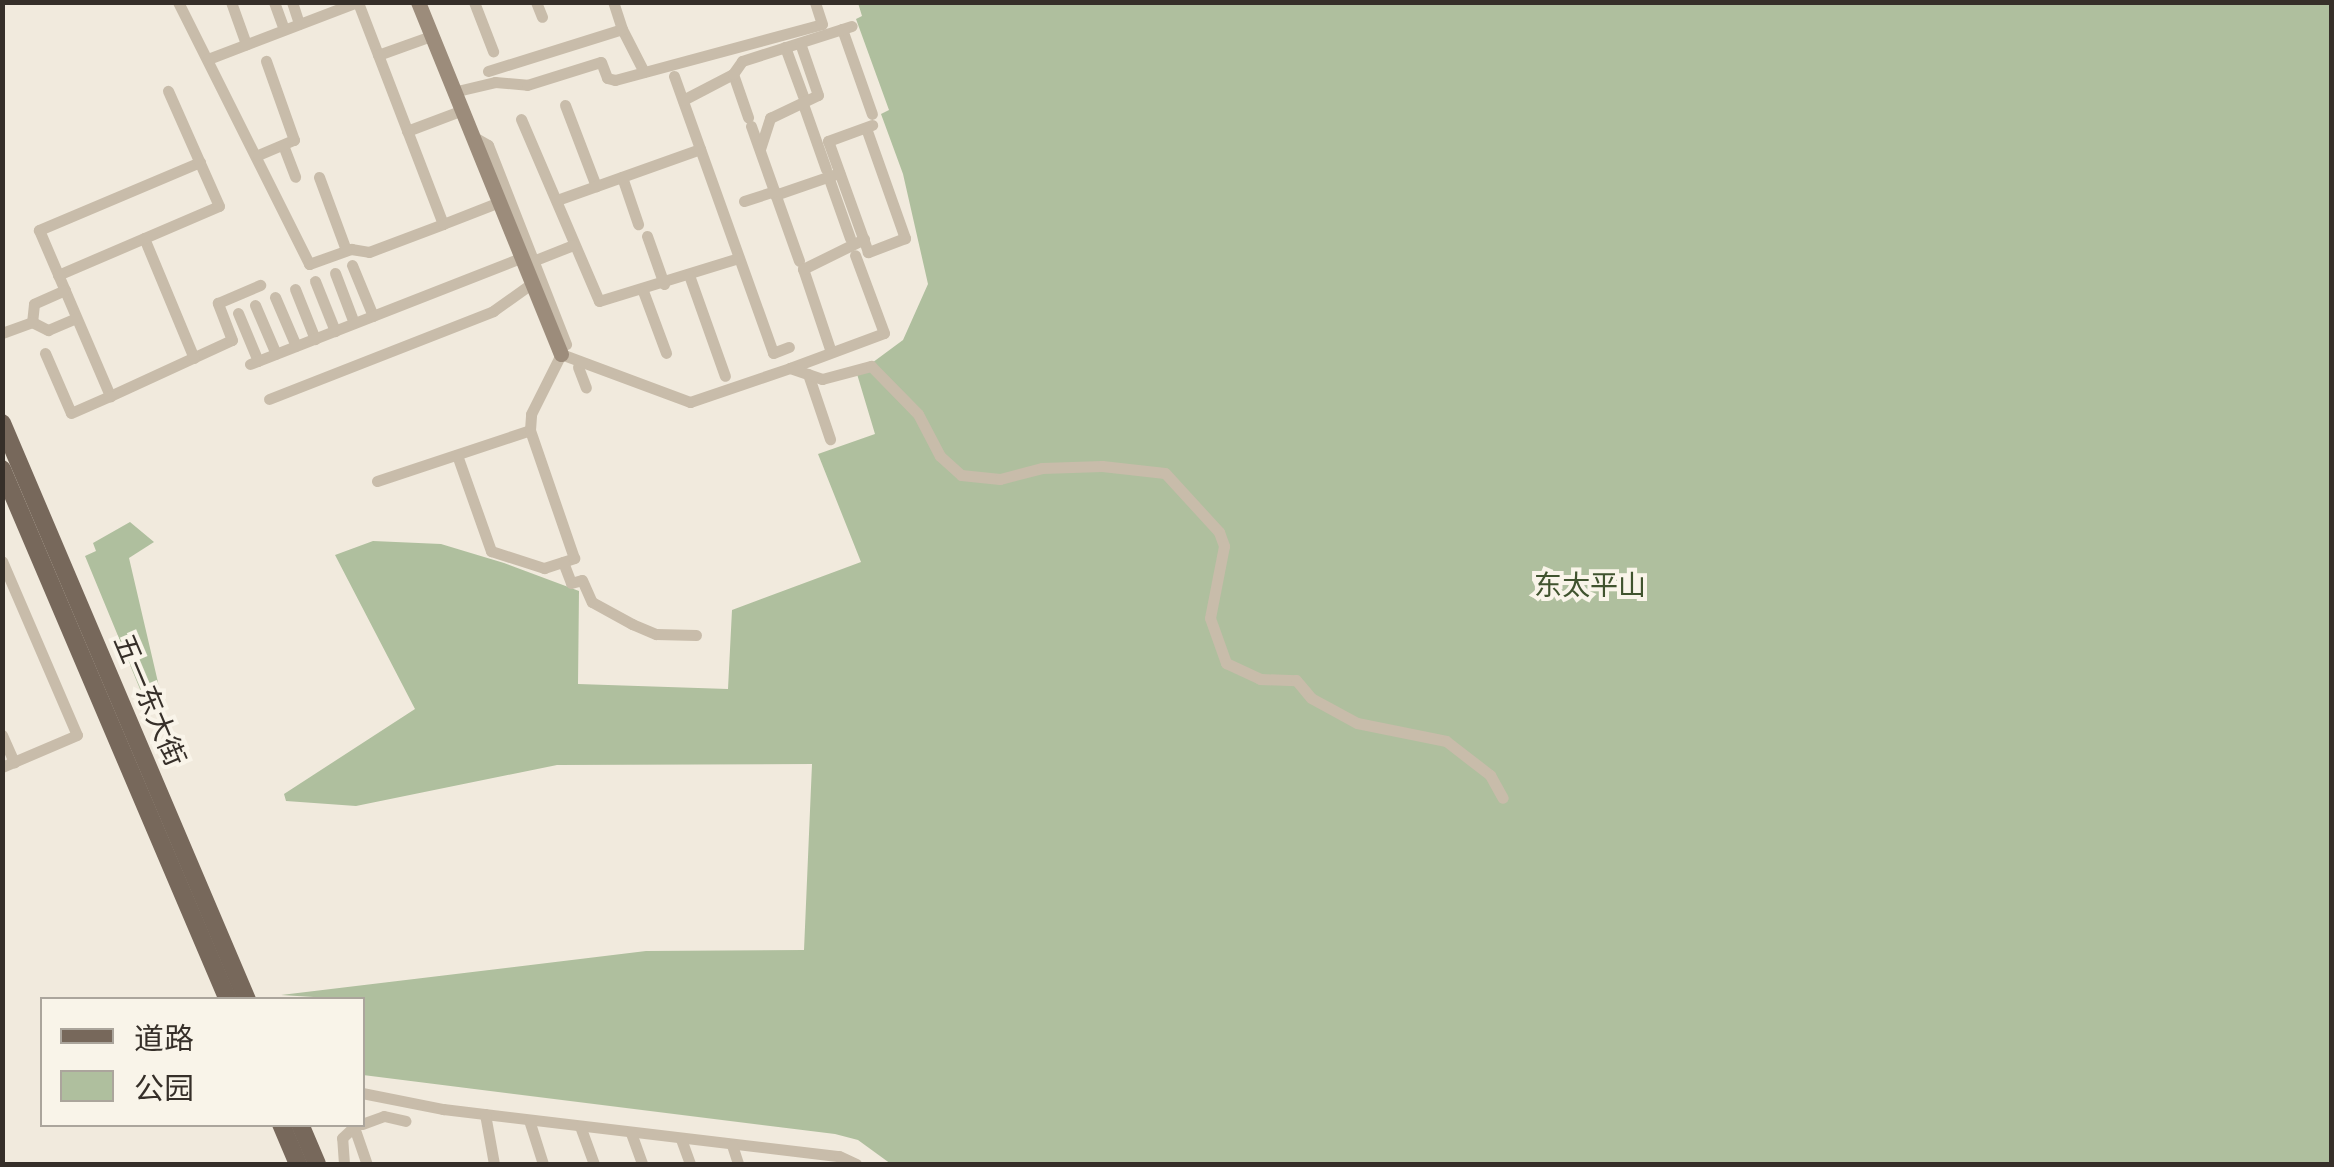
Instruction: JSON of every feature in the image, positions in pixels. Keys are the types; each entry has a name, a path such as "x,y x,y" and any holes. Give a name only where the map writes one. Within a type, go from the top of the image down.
{"main road":[{"name":"五一东大街","path":"2,423 247,997"},
{"name":"五一东大街","path":"2,469 6,490 227,997"},
{"path":"282,1127 298,1164"},
{"path":"301,1127 317,1164"}],"street":[{"path":"178,2 258,155 302,260 313,264 346,250 369,252 497,203"},
{"path":"231,2 246,44"},
{"path":"274,2 284,29"},
{"path":"292,2 299,24"},
{"path":"208,59 357,2 443,224"},
{"path":"418,2 497,203 527,259 531,284 564,349 594,366 690,402 884,333 856,256"},
{"path":"474,2 492,50"},
{"path":"536,2 542,17"},
{"path":"612,2 644,72"},
{"path":"453,92 495,82 527,86 601,62 609,81 822,24 815,2"},
{"path":"682,100 733,74 742,61 786,47 800,43 847,28 904,238 868,252 857,239 786,47"},
{"path":"488,71 622,29"},
{"path":"378,56 431,36"},
{"path":"760,149 770,118 818,95 800,43"},
{"path":"258,155 294,140 266,61"},
{"path":"733,74 799,261"},
{"path":"674,76 773,353 789,347"},
{"path":"58,275 220,206 168,91"},
{"path":"566,106 596,186"},
{"path":"407,131 460,111"},
{"path":"521,119 599,302 643,292 739,258"},
{"path":"831,173 828,141 870,122"},
{"path":"457,455 490,551 544,568 574,558 530,430 531,414 564,349 527,259 488,145 470,135"},
{"path":"283,145 294,178"},
{"path":"557,200 700,149"},
{"path":"110,396 39,230 200,162"},
{"path":"744,201 831,173"},
{"path":"319,177 346,250"},
{"path":"622,177 638,224"},
{"path":"647,236 664,284"},
{"path":"144,238 194,358"},
{"path":"831,352 803,269 857,239"},
{"path":"238,312 254,363 527,259 574,246"},
{"path":"352,264 374,316"},
{"path":"334,273 354,323"},
{"path":"689,275 725,376"},
{"path":"315,281 335,331"},
{"path":"46,353 71,413 232,340 218,303 260,284"},
{"path":"269,399 492,311 531,284"},
{"path":"295,289 315,338"},
{"path":"32,322 34,304 65,290"},
{"path":"643,292 666,353"},
{"path":"275,297 296,346"},
{"path":"255,305 276,354"},
{"path":"2,333 32,322 48,330 76,318"},
{"path":"582,378 594,366"},
{"path":"790,368 822,379 871,366 918,414 949,467 974,479 1042,468 1166,473 1219,532 1224,546 1210,618 1226,664 1260,679 1296,680 1311,698 1357,723 1446,741 1490,776 1502,798"},
{"path":"808,374 830,439"},
{"path":"377,482 530,430"},
{"path":"2,561 77,735 8,764 2,735"},
{"path":"564,562 570,583 582,580 592,602 656,634 696,635"},
{"path":"365,1094 485,1114 732,1145 789,1158 856,1164"},
{"path":"485,1114 494,1164"},
{"path":"365,1123 384,1116 405,1121"},
{"path":"528,1120 544,1164"},
{"path":"580,1126 594,1164"},
{"path":"344,1164 342,1138 356,1127"},
{"path":"359,1127 368,1164"},
{"path":"631,1132 642,1164"},
{"path":"681,1139 690,1164"},
{"path":"732,1145 738,1164"}],"green space":[{"name":"东太平山","path":"858,3 2331,3 2331,1164 891,1164 858,1140 835,1134 365,1075 365,997 281,995 646,951 804,950 812,764 557,765 356,806 286,801 284,794 415,709 335,555 373,541 441,544 504,563 579,591 578,684 728,689 732,610 861,562 818,454 875,434 857,374 903,340 928,284 903,174 881,114 889,110 856,19 862,16"},
{"path":"130,522 154,542 129,558 164,708 149,711 85,556 96,551 93,543"}]}
